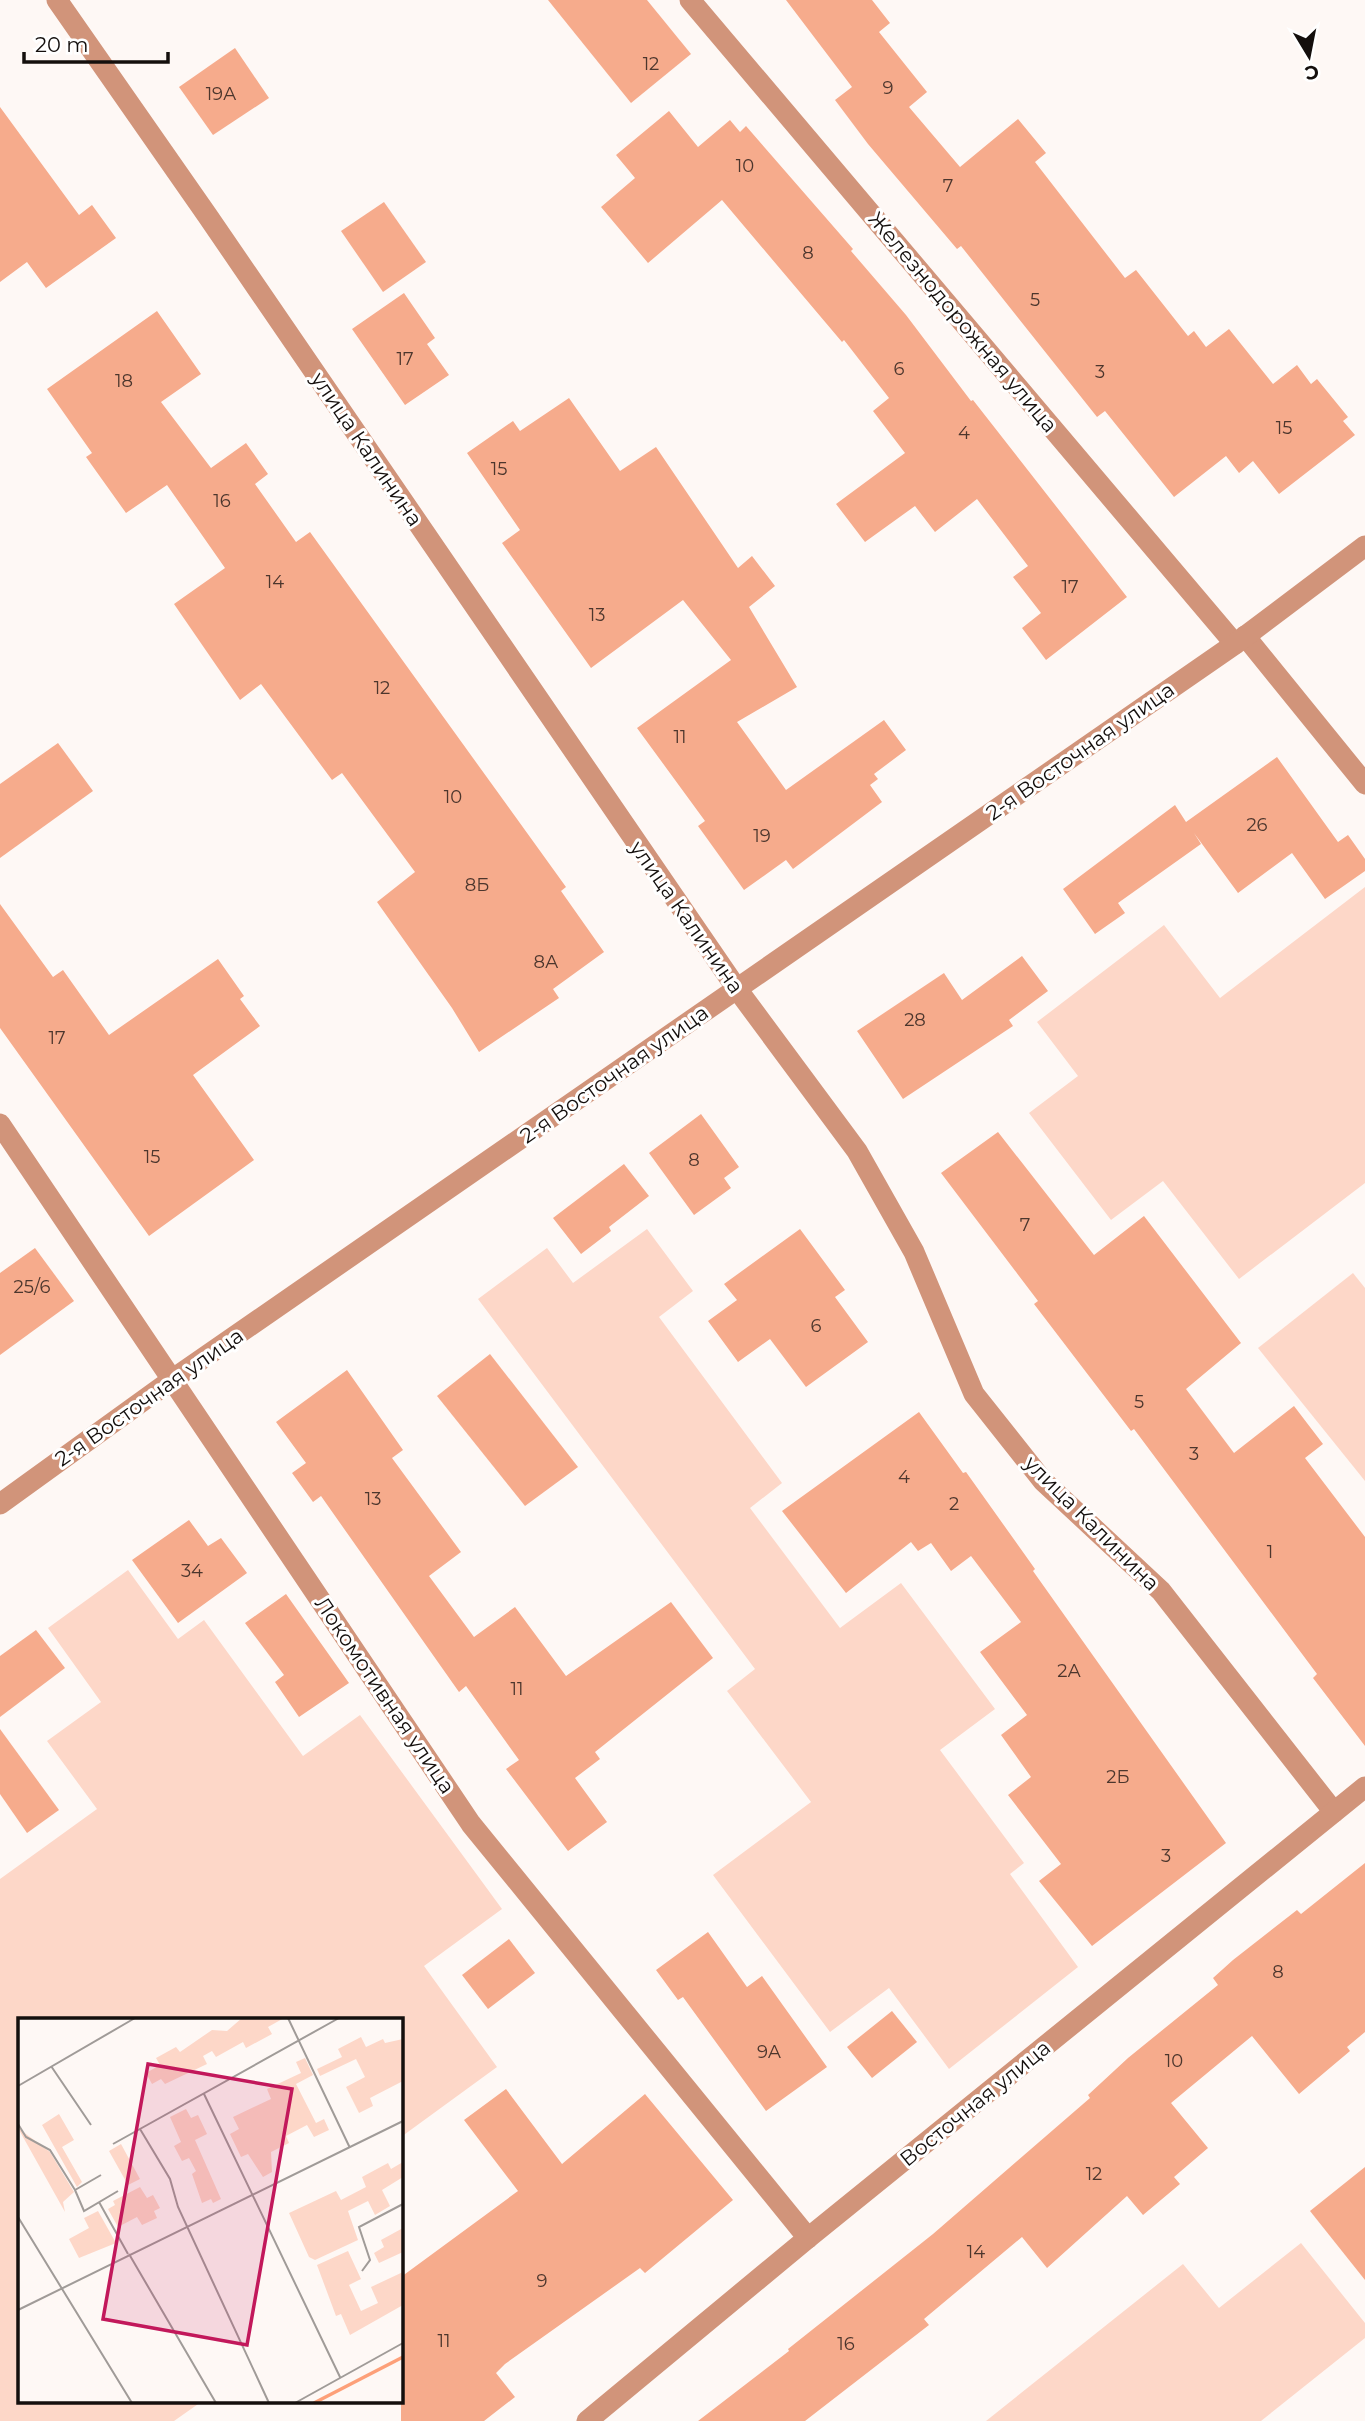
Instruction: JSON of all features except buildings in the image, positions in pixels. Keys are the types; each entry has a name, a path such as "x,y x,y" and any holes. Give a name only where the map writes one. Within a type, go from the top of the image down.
{"street":[{"name":"улица Калинина","path":"57,0 737,989 857,1151 914,1252 975,1394 1043,1480 1161,1591 1334,1812"},
{"name":"Железнодорожная улица","path":"690,0 1365,784"},
{"name":"2-я Восточная улица","path":"0,1504 173,1379 1240,640 1365,546"},
{"name":"Локомотивная улица","path":"0,1124 471,1824 807,2238"},
{"name":"Восточная улица","path":"587,2421 807,2238 1365,1787"}],"shaded area":[{"path":"1365,887 1365,1183 1239,1279 1163,1181 1111,1220 1029,1113 1078,1076 1037,1022 1164,925 1220,998"},
{"path":"647,1229 693,1291 659,1317 782,1483 750,1508 840,1628 901,1583 995,1709 940,1750 1024,1863 1010,1874 1078,1967 949,2069 889,1988 830,2032 713,1875 811,1802 727,1691 755,1669 478,1299 547,1248 573,1283"},
{"path":"1353,1273 1365,1288 1365,1481 1258,1348"},
{"path":"128,1570 178,1639 204,1620 303,1756 360,1715 502,1909 424,1966 497,2067 402,2136 402,2018 18,2018 18,2404 198,2404 174,2421 0,2421 0,1879 97,1809 47,1741 101,1702 48,1628"},
{"path":"1301,2243 1365,2323 1365,2338 1261,2421 986,2421 1183,2264 1219,2308"}]}
